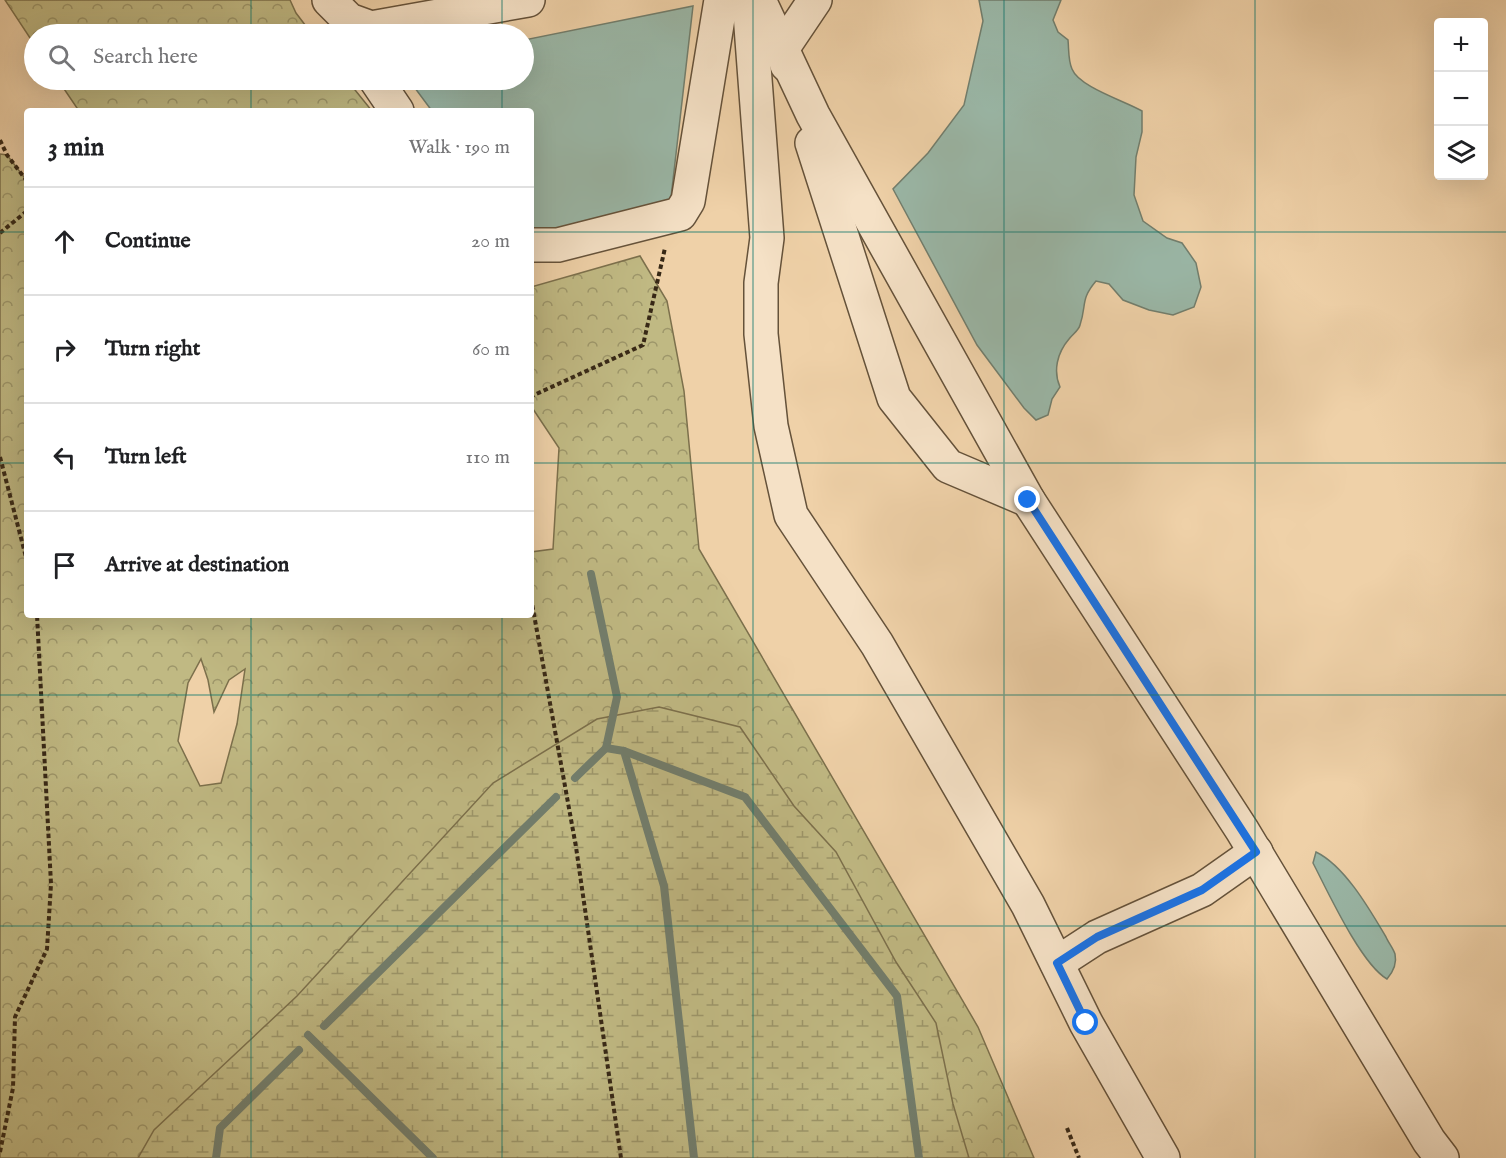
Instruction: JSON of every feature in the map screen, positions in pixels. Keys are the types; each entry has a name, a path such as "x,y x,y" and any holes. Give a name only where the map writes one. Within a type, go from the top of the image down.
{"lane":[{"path":"329,0 349,20 357,24"},
{"path":"406,24 528,0"},
{"path":"534,245 558,245 672,218 680,214 688,201 721,0"},
{"path":"749,0 767,238 761,283 761,334 771,426 791,515 877,644 1028,905 1086,1023 1163,1158"},
{"path":"759,0 813,115 1028,500 1256,852 1428,1152"},
{"path":"782,49 815,0"},
{"path":"782,49 894,398 948,466 1028,500"},
{"path":"383,90 395,108"},
{"path":"1057,963 1097,937 1202,890 1256,852"}],"path":[{"path":"0,140 7,155 24,177"},
{"path":"0,233 24,213"},
{"path":"534,395 643,345 672,218"},
{"path":"0,457 24,549"},
{"path":"534,615 576,847 621,1158"},
{"path":"0,1152 13,1088 15,1017 47,949 51,884 37,618"},
{"path":"1067,1128 1079,1158"}],"green space":[{"path":"5,0 290,0 304,24 24,24 24,29"},
{"path":"65,90 355,90 370,108 77,108"},
{"path":"0,154 7,155 24,177 24,618 534,618 534,552 553,549 559,448 534,410 534,286 640,256 667,301 684,391 699,549 978,1027 1034,1158 0,1158","holes":["201,659 214,712 229,680 245,669 237,724 221,783 200,786 178,741 188,683"]},
{"path":"659,707 740,727 794,806 836,852 896,962 936,1023 953,1104 969,1158 138,1158 154,1130 297,996 493,783 597,719"}],"shaded area":[{"path":"979,0 1061,0 1053,20 1058,32 1068,40 1070,62 1076,76 1093,88 1142,111 1142,132 1136,157 1134,195 1143,221 1167,238 1182,243 1196,263 1201,287 1194,307 1173,315 1149,310 1123,300 1109,284 1096,281 1086,298 1079,327 1065,344 1059,356 1057,375 1060,387 1052,399 1048,415 1036,420 1024,408 977,345 893,189 928,153 964,105 983,21"},
{"path":"693,6 670,206 534,232 534,108 430,108 416,90 534,90 534,38"},
{"path":"1316,852 1337,867 1347,878 1392,947 1395,961 1393,970 1387,979 1367,959 1346,926 1313,863"}],"waterway":[{"path":"591,574 617,697 606,748 624,751 664,886 694,1158"},
{"path":"575,778 606,748"},
{"path":"624,751 745,797 897,996 919,1158"},
{"path":"324,1026 556,797"},
{"path":"308,1035 433,1158"},
{"path":"216,1158 220,1128 299,1050"}],"route":[{"path":"1028,500 1256,852 1202,890 1097,937 1057,963 1086,1023"}]}
